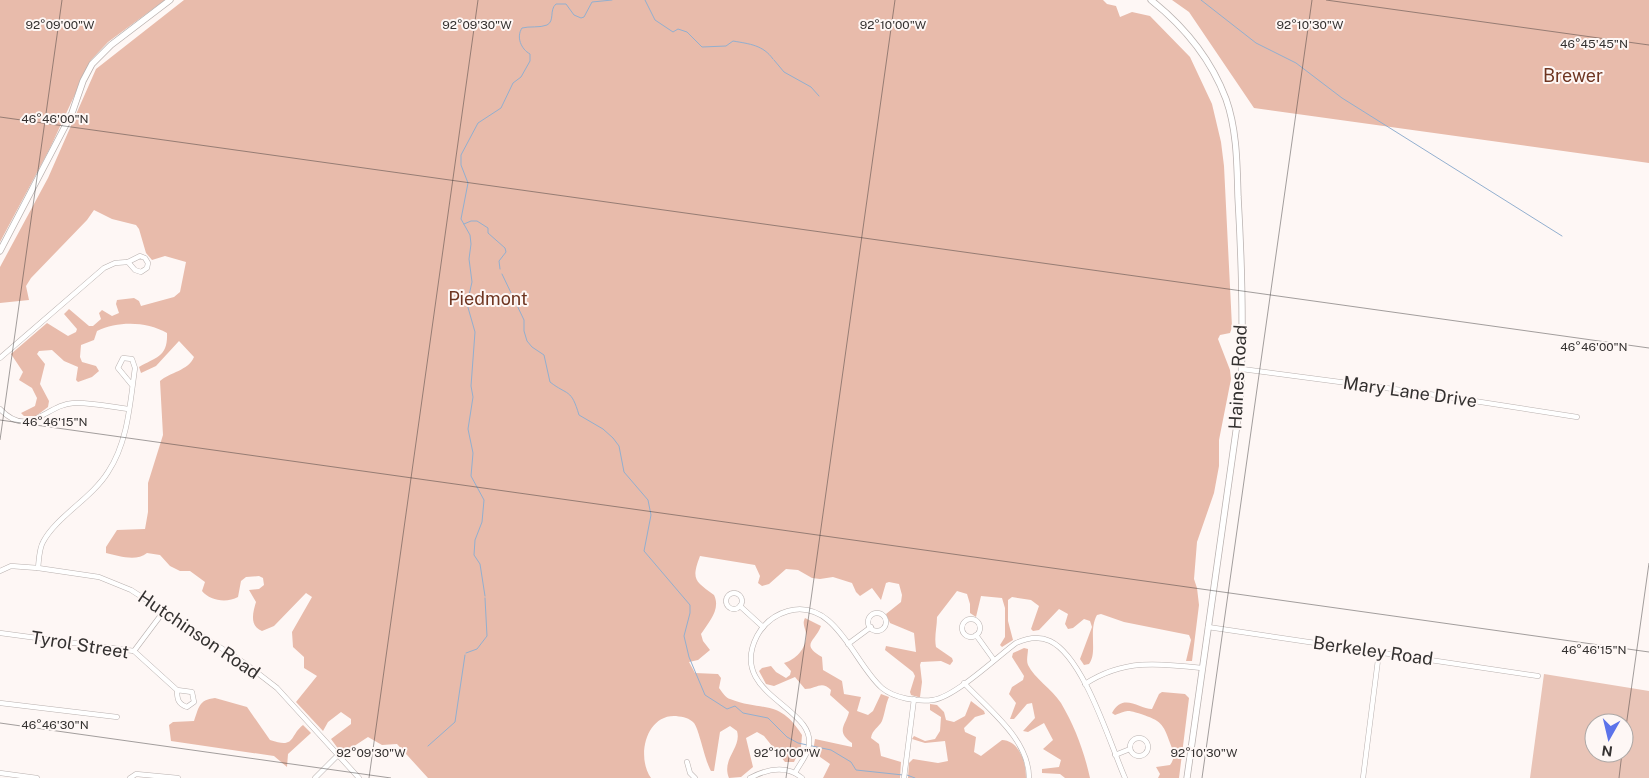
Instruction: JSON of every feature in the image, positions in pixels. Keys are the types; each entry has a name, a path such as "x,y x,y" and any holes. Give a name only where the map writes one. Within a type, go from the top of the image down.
{"main road":[{"path":"0,251 72,113 83,82 95,60 111,44 170,0"},
{"name":"Haines Road","path":"1152,0 1180,25 1208,62 1226,100 1235,137 1240,228 1242,369 1240,402 1187,778"}],"street":[{"path":"0,358 104,268 115,263 128,262 143,256 147,260 148,266 141,272 135,270 128,262"},
{"path":"38,568 42,543 50,532 88,497 115,460 124,437 136,364 132,359 123,358 118,368 132,385"},
{"name":"Mary Lane Drive","path":"1242,369 1416,392 1577,417"},
{"path":"0,409 6,416 30,421 41,418 50,411 73,403 128,409"},
{"name":"Hutchinson Road","path":"0,571 11,566 38,568 99,577 131,590 246,664 277,688 358,778"},
{"path":"740,606 763,626"},
{"path":"795,773 808,750 808,735 800,720 766,693 755,677 752,661 754,642 763,626 772,619 794,610 810,612 826,618 882,688 896,695 914,699 942,698 1016,643 1033,638 1051,642 1064,653 1085,684 1125,778"},
{"path":"134,651 164,611"},
{"path":"848,644 871,627"},
{"name":"Berkeley Road","path":"1208,627 1538,676"},
{"name":"Tyrol Street","path":"0,633 134,651 176,690 192,692 194,702 187,707 181,705 177,700 176,690"},
{"path":"976,635 994,660"},
{"path":"1363,778 1379,652"},
{"path":"1085,684 1106,673 1130,665 1159,663 1202,668"},
{"path":"964,683 1020,745 1028,763 1030,778"},
{"path":"904,778 914,699"},
{"path":"0,703 117,718"},
{"path":"1115,755 1130,749"},
{"path":"315,778 337,756"},
{"path":"688,762 690,774 695,778"},
{"path":"750,778 777,768 795,773 802,778"},
{"path":"0,772 12,776 36,778"},
{"path":"130,778 136,774 178,778"}],"shaded area":[{"path":"1544,674 1649,691 1649,778 1530,778"}],"green space":[{"path":"0,0 165,0 108,42 91,60 50,148 0,242"},
{"name":"Piedmont","path":"184,0 1103,0 1107,4 1116,6 1120,17 1132,12 1150,16 1190,57 1212,104 1221,142 1224,166 1232,327 1230,333 1220,335 1218,339 1230,370 1231,379 1219,440 1219,466 1214,493 1197,542 1194,579 1199,605 1192,661 1186,661 1191,640 1189,635 1124,622 1101,614 1097,615 1094,621 1092,659 1089,664 1084,665 1080,659 1092,627 1090,621 1084,619 1073,628 1068,629 1065,624 1068,614 1059,609 1039,630 1033,631 1031,629 1039,606 1031,600 1012,597 1008,600 1008,621 1013,640 1002,647 1000,645 1005,637 1005,608 1002,598 981,596 976,617 970,613 967,594 957,591 937,617 935,636 936,647 952,658 953,661 950,665 941,661 921,662 922,682 920,697 918,697 911,695 910,692 915,676 913,672 885,650 886,646 916,652 914,633 890,623 886,614 901,602 902,595 899,584 886,583 881,600 872,588 860,596 852,583 833,577 812,578 798,570 786,569 769,584 762,586 758,583 760,576 755,565 700,556 695,575 696,579 714,595 716,605 713,615 701,634 703,641 710,650 698,660 689,662 695,673 718,674 721,678 719,688 729,698 741,703 778,711 794,723 802,735 801,747 794,762 785,762 764,736 757,732 746,738 753,767 741,777 729,778 727,771 729,759 738,737 737,731 730,726 720,732 714,771 711,771 694,723 686,718 676,716 666,717 657,722 647,738 644,759 651,778 428,778 397,744 382,745 368,737 342,754 331,739 351,724 351,719 341,712 328,722 323,731 296,702 317,676 304,668 304,657 293,647 292,632 312,597 306,593 274,626 262,631 255,626 253,614 256,602 249,590 259,589 264,585 263,578 259,576 246,577 241,581 238,597 229,600 219,600 209,597 202,591 205,582 190,571 180,571 170,566 160,555 147,553 133,558 106,553 106,547 117,530 145,529 148,512 148,483 163,435 160,381 188,365 194,357 179,341 156,366 141,373 139,367 163,352 167,341 167,333 141,324 114,325 97,331 94,340 81,345 80,357 82,362 96,366 99,371 92,377 78,382 76,380 78,367 64,361 52,350 39,351 37,354 45,364 40,384 49,401 48,407 36,416 24,416 21,413 35,406 37,398 32,388 19,380 23,372 11,354 47,323 68,336 76,332 77,329 64,314 69,309 89,326 93,326 101,319 99,313 102,310 112,316 119,313 116,304 117,300 134,298 139,301 141,306 174,297 180,292 186,262 165,256 152,260 146,253 136,225 112,219 94,210 87,220 31,278 26,286 29,300 0,303 0,267 48,178 96,69"},
{"name":"Brewer","path":"1172,0 1649,0 1649,163 1254,108 1189,12"},
{"path":"805,618 821,626 810,646 815,653 822,657 823,670 842,681 844,694 861,697 857,711 868,715 873,711 881,694 889,697 882,721 871,738 879,744 881,756 901,762 900,778 823,778 830,764 813,752 815,739 852,747 852,743 844,735 843,731 849,712 830,695 831,690 828,687 822,685 805,689 795,677 774,686 766,684 759,671 762,668 771,666 776,672 786,678 790,675 791,671 784,663 797,656 803,648 806,638"},
{"path":"1024,648 1028,649 1027,661 1031,670 1061,703 1071,721 1085,758 1090,778 1065,778 1060,774 1042,773 1042,769 1059,767 1061,760 1043,749 1053,740 1044,723 1028,732 1023,731 1035,718 1032,703 1027,704 1014,719 1010,719 1016,703 1009,694 1012,687 1023,680 1024,676 1012,657 1013,653"},
{"path":"1162,692 1185,694 1189,698 1179,778 1158,778 1160,774 1156,767 1170,765 1173,751 1168,736 1157,721 1128,711 1115,715 1112,713 1116,707 1126,703 1152,709 1159,694"},
{"path":"215,698 247,707 270,740 288,742 303,725 311,733 288,754 287,767 274,756 171,741 169,725 173,722 194,721 200,705 209,699"},
{"path":"971,701 984,711 985,714 975,717 964,728 965,732 976,737 974,752 981,756 1002,740 1008,741 1021,754 1026,778 908,778 909,763 913,759 938,763 948,761 945,741 925,743 912,739 914,736 925,741 935,739 940,731 941,717 930,710 930,704 937,705 944,712 946,720 954,722 965,716"}],"waterway":[{"path":"485,596 480,564 474,555 475,540 482,522 484,500 471,476 473,453 468,429 473,397 471,386 475,332 467,304 472,282 469,259 471,244 470,235 461,219 468,183 461,165 461,155 478,123 501,108 513,83 521,77 530,61 530,54 520,42 519,35 522,28 547,25 551,21 556,4 566,4 574,15 581,18 584,17 592,2 612,0"},
{"path":"645,0 655,20 673,32 678,29 687,32 702,47 726,46 733,41 760,48 773,59"},
{"path":"1201,0 1256,43 1296,63 1342,98 1562,236"},
{"path":"774,60 784,72 811,87 819,96"},
{"path":"464,224 477,221 488,228 488,233 505,248 506,252 499,261 500,269"},
{"path":"502,274 524,320 524,331 527,341 544,355 550,382 571,396 579,415 603,429 613,438 619,446 624,472 648,500 651,515 644,551 690,605 690,613 684,636 689,657 705,695 727,709 735,706 743,713 768,718 787,737 798,743 831,750 851,762 856,770 903,775"},
{"path":"466,653 477,649 487,636 485,598"},
{"path":"428,746 455,722 465,655"},
{"path":"907,775 915,778"}]}
